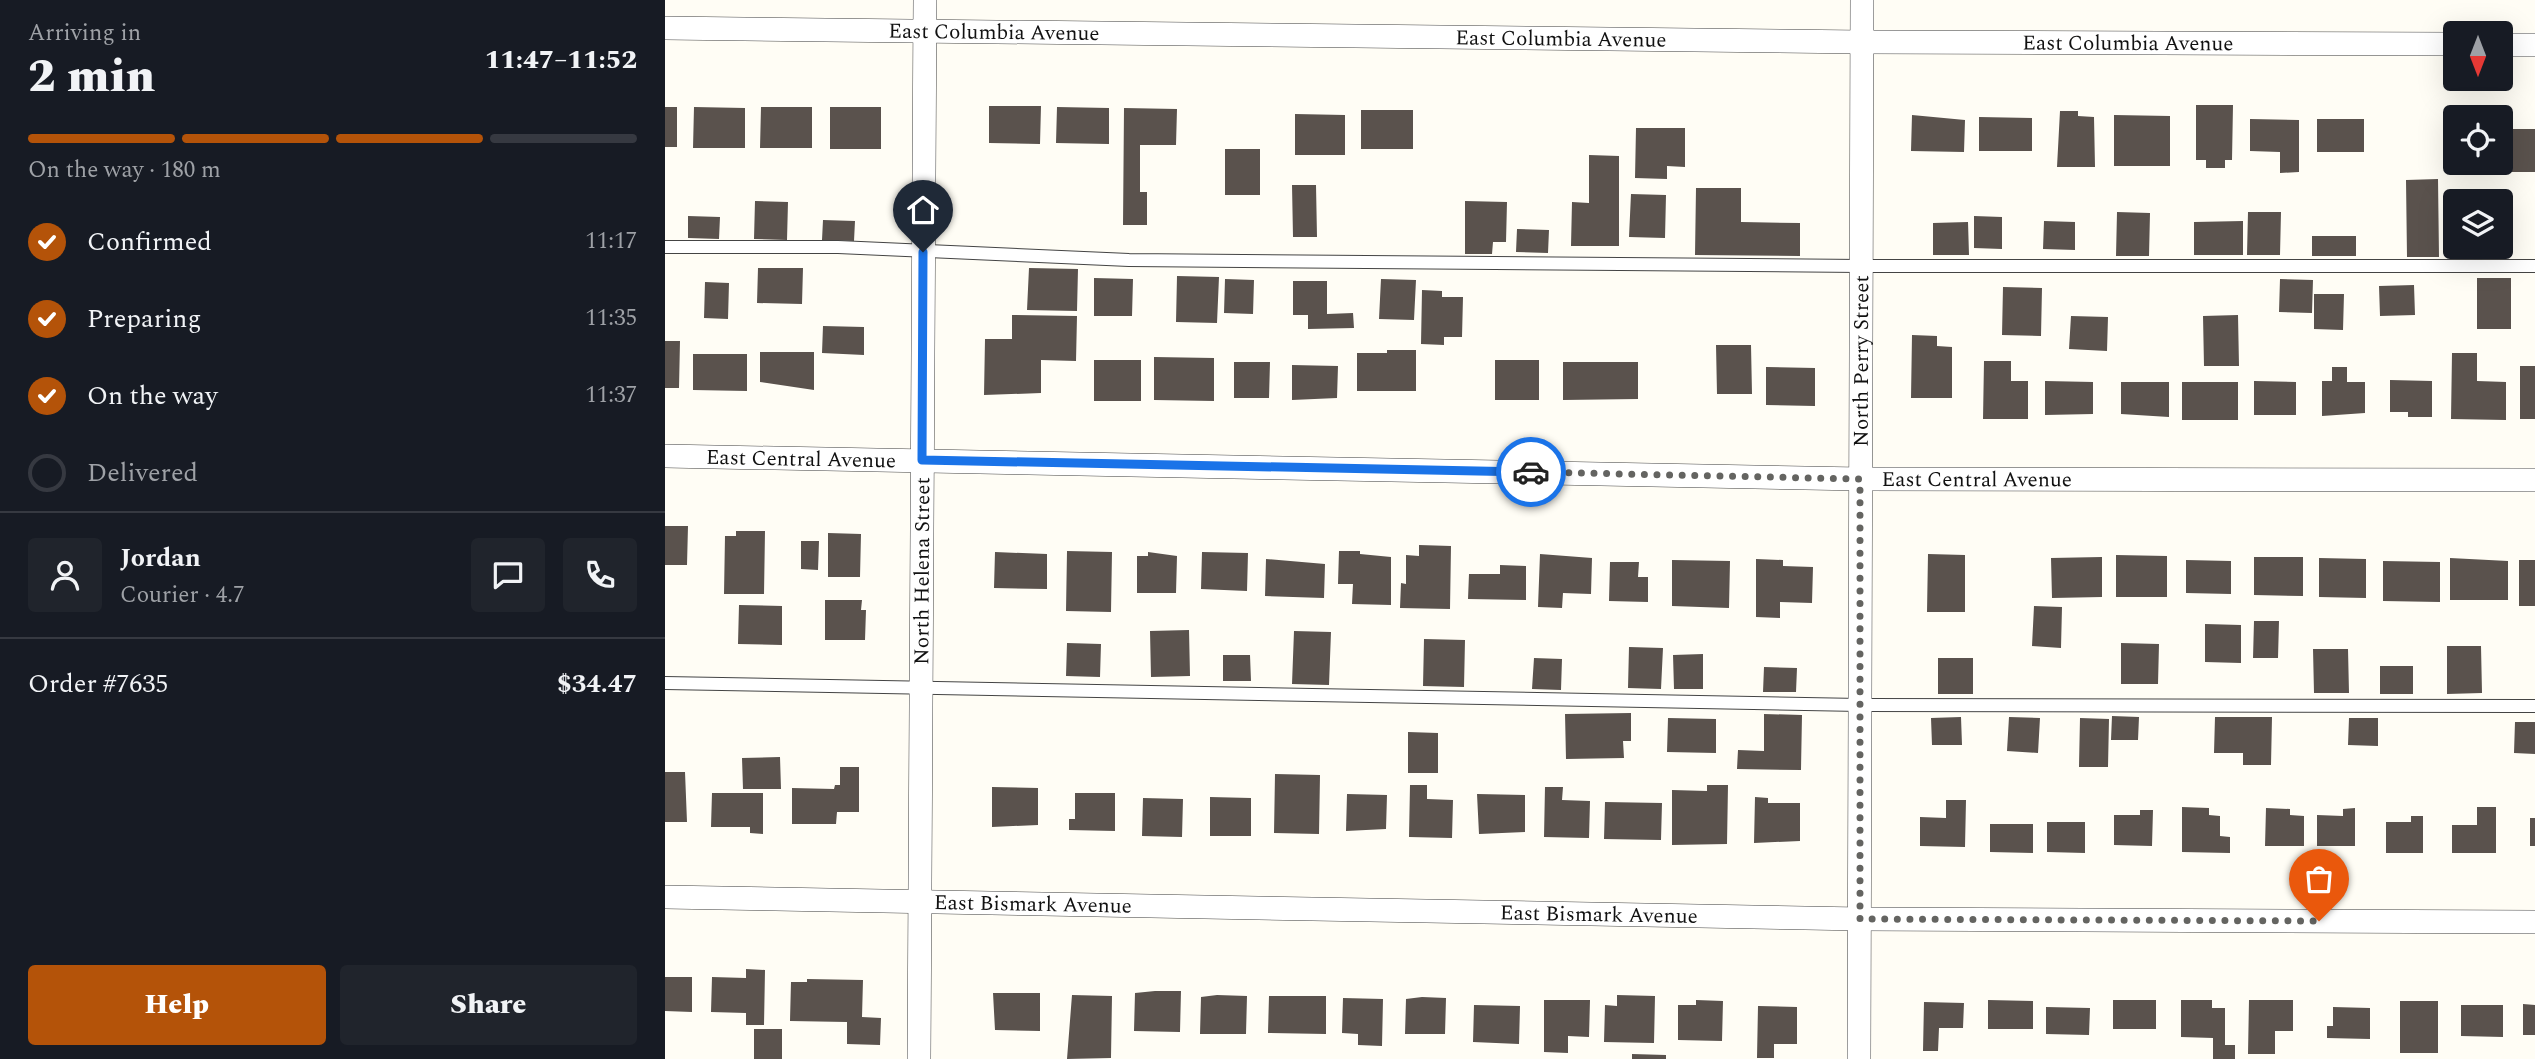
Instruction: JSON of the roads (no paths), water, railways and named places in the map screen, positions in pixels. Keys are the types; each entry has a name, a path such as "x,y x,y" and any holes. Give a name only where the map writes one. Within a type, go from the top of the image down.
{"street":[{"name":"North Helena Street","path":"919,1059 925,0"},
{"name":"North Perry Street","path":"1859,1059 1862,0"},
{"name":"East Columbia Avenue","path":"665,28 1862,42 2443,44"},
{"path":"2513,45 2535,45"},
{"name":"East Central Avenue","path":"665,456 1860,479 2535,480"},
{"name":"East Bismark Avenue","path":"665,897 1860,919 2535,922"}],"lane":[{"path":"665,247 838,247 1129,260 1861,266 2535,266"},
{"path":"665,683 1860,705 2535,706"}]}
